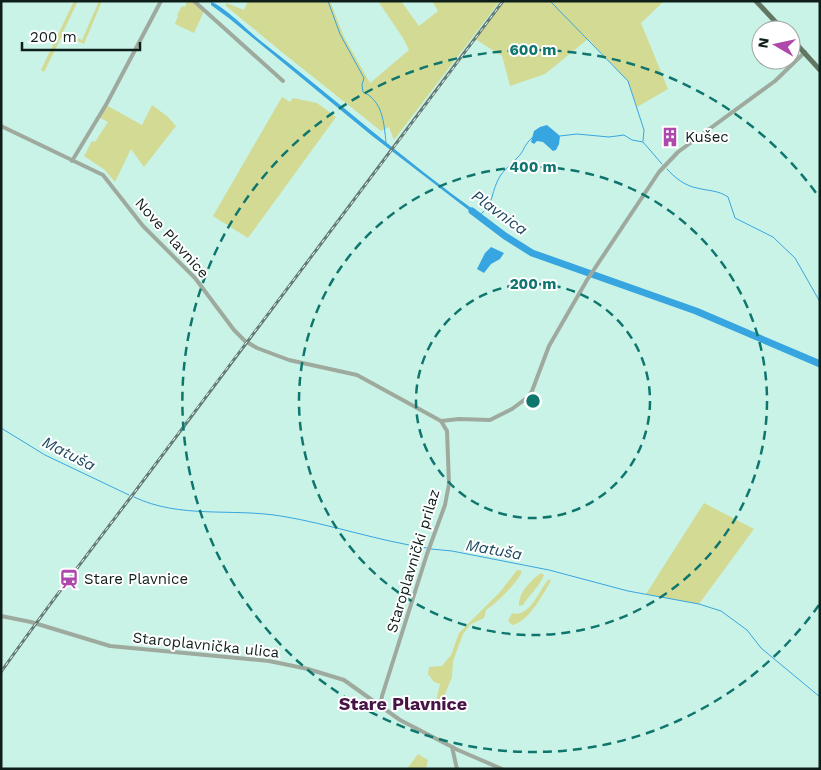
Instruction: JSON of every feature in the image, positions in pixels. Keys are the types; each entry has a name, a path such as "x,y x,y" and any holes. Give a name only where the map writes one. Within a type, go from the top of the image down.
{"main road":[{"path":"756,1 774,20"},
{"path":"801,48 820,70"}],"street":[{"path":"72,161 107,103 161,1"},
{"path":"194,1 284,81"},
{"path":"441,421 459,419 490,420 512,409 528,397 549,346 587,280 660,172 678,152 775,81 805,52"},
{"name":"Nove Plavnice","path":"1,126 89,168 106,179 143,226 195,278 234,330 246,342 289,360 357,374 441,421"},
{"name":"Staroplavnički prilaz","path":"384,709 381,702 382,696 427,554 445,505 449,484 446,431 441,421"},
{"path":"446,431 453,421"},
{"name":"Staroplavnička ulica","path":"1,616 35,623 110,646 269,661 308,669 344,680 400,720 452,747 502,769"},
{"path":"369,698 375,699 382,696"},
{"path":"452,747 457,769"}],"green space":[{"path":"74,1 78,1 63,32 82,40 99,1 102,1 84,44 63,34 44,72 41,70"},
{"path":"187,1 194,1 204,11 194,33 175,24 177,15 182,6 185,7"},
{"path":"248,1 330,1 344,37 370,83 409,50 378,1 401,1 419,26 438,11 432,1 500,1 394,140 389,127 381,131 226,6 226,3 244,10"},
{"path":"503,1 664,1 641,23 668,89 637,107 628,81 588,39 545,74 510,86 502,56 475,39"},
{"path":"282,97 290,102 293,98 317,103 336,117 248,238 213,216"},
{"path":"106,105 142,125 152,105 168,117 176,126 144,167 131,149 115,182 105,170 84,156 92,141 95,142 108,122 98,117"},
{"path":"704,503 754,529 699,604 646,594"},
{"path":"517,570 522,571 512,586 486,610 484,618 471,624 463,634 453,661 452,677 442,701 436,701 440,684 434,682 428,674 429,667 442,666 451,655 459,633 500,592"},
{"path":"541,573 544,575 540,583 523,605 519,606 521,596 529,583"},
{"path":"550,579 551,581 544,593 529,614 518,623 512,625 508,621 512,613 518,614 528,608"},
{"path":"418,754 428,760 426,769 407,769"}],"water":[{"path":"211,2 229,14 398,152 481,215 479,218 371,135 211,5"},
{"path":"547,125 560,136 559,144 556,150 553,151 543,142 537,141 534,144 531,142 534,131"},
{"path":"491,247 504,253 484,273 477,269 485,253"}],"waterway":[{"path":"328,1 340,34 364,78 363,92 370,96 379,107 386,143"},
{"path":"550,1 628,81 644,130 643,141"},
{"path":"560,136 577,134 609,137 624,135 632,140 643,142 662,164"},
{"path":"479,216 488,207 501,175 520,155 533,137"},
{"path":"667,169 676,178 688,185 717,192 728,197 735,218 773,237 795,258 820,302"},
{"name":"Plavnica","path":"472,211 505,236 532,253 696,311 820,364"},
{"name":"Matuša","path":"1,428 45,455 129,495"},
{"name":"Matuša","path":"134,497 152,504 188,511 281,516 427,548"},
{"name":"Matuša","path":"431,549 452,551 549,570 628,591 699,604 721,611 747,630 761,648 820,697"}],"railway":[{"path":"1,672 503,1"}],"place":[{"name":"Kušec","path":"670,137"},
{"name":"Stare Plavnice","path":"69,579"}],"district":[{"name":"Stare Plavnice","path":"403,704"}]}
